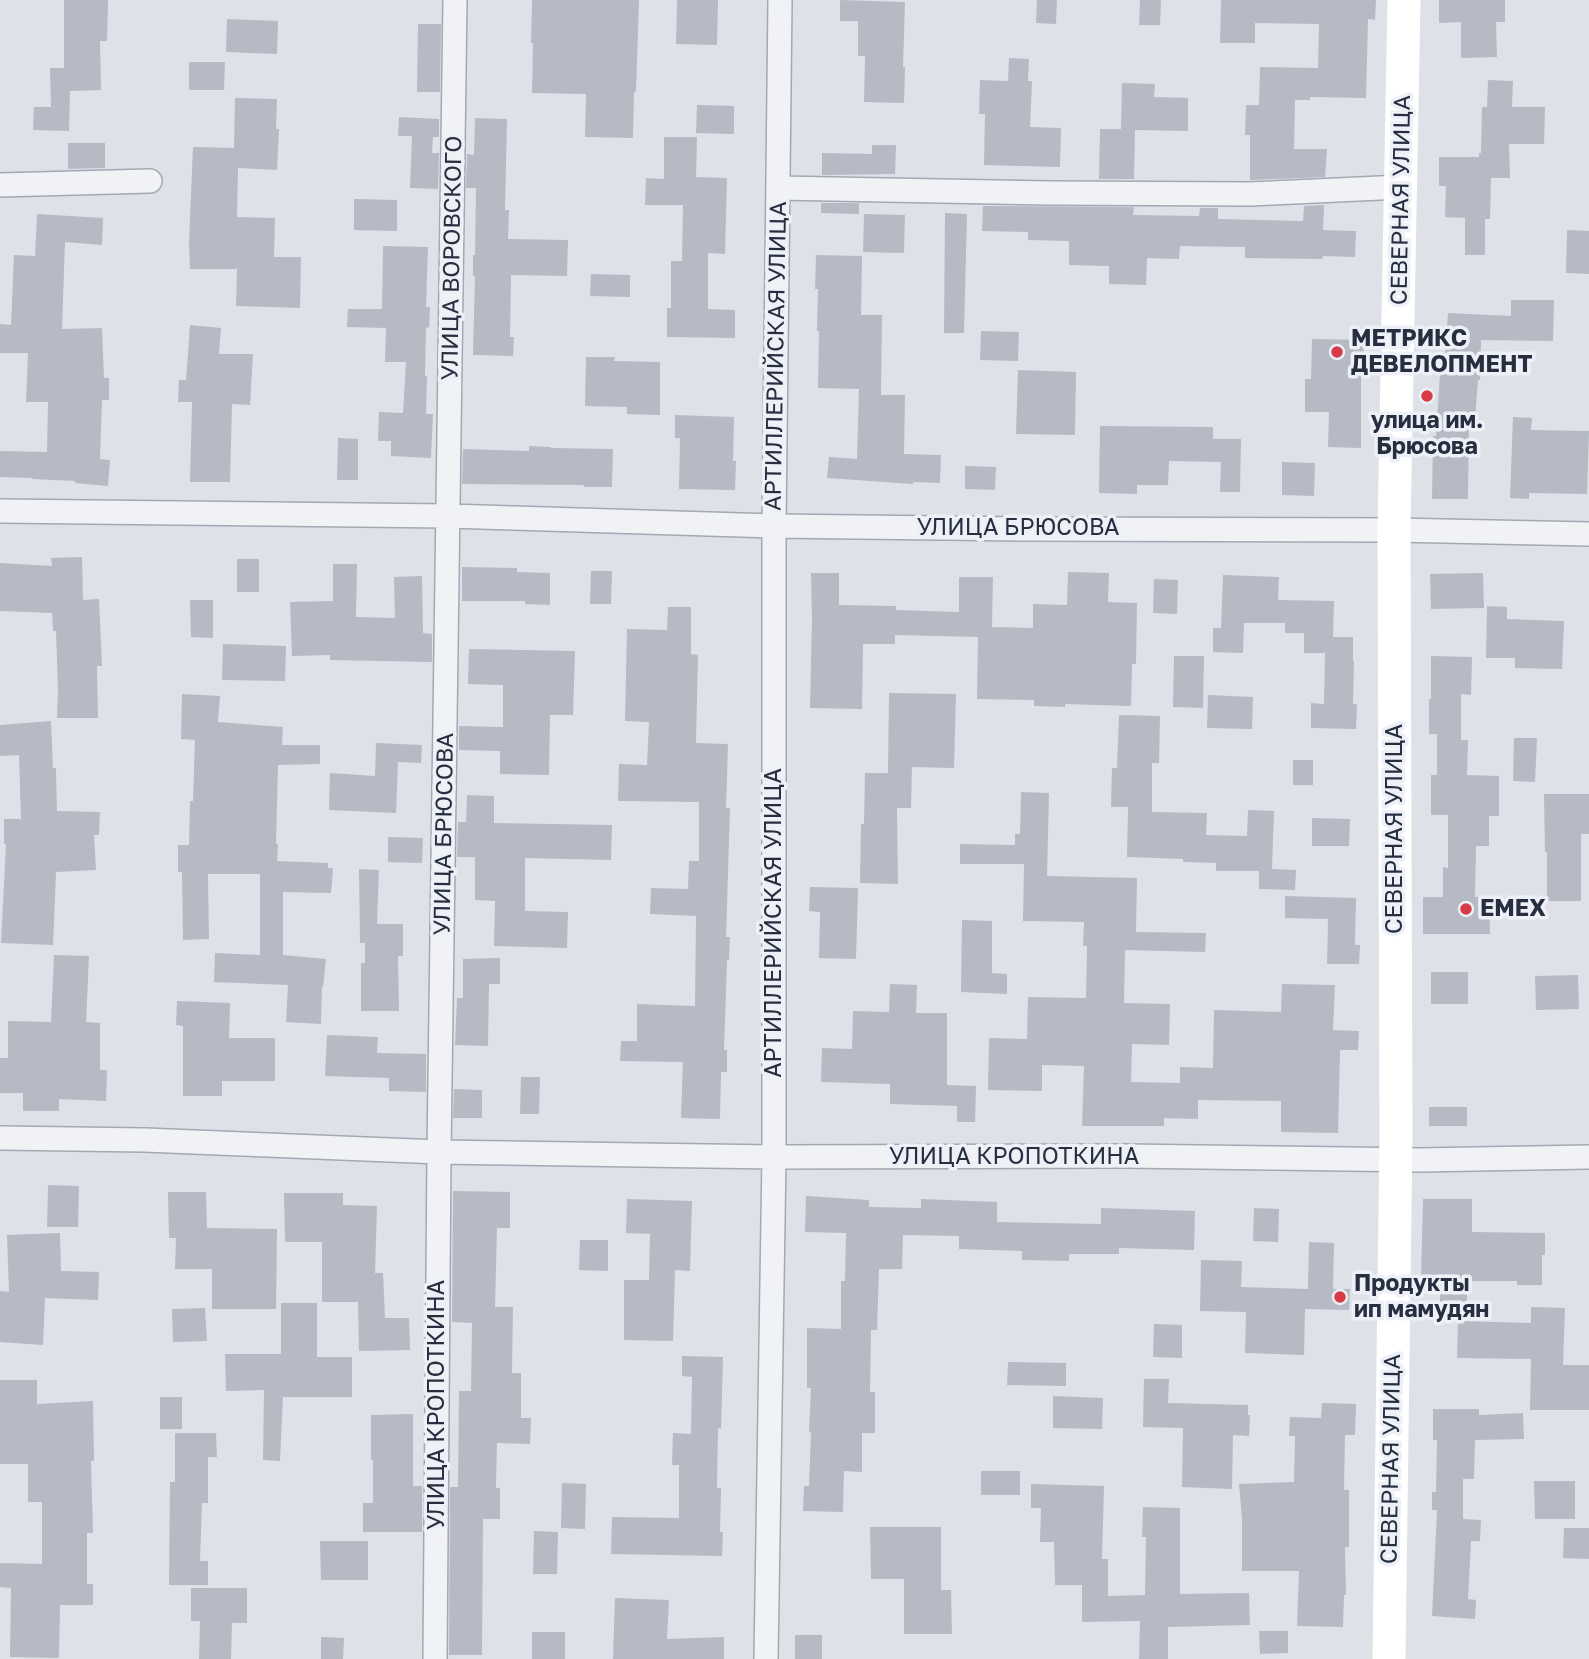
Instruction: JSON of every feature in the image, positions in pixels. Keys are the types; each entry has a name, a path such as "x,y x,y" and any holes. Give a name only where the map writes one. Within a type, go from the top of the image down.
{"main road":[{"name":"СЕВЕРНАЯ УЛИЦА","path":"1389,1659 1396,1094 1394,530 1405,0"}],"street":[{"name":"УЛИЦА ВОРОВСКОГО","path":"448,516 456,0"},
{"name":"АРТИЛЛЕРИЙСКАЯ УЛИЦА","path":"766,1659 774,1157 774,526 780,0"},
{"path":"0,185 150,181"},
{"name":"АРТИЛЛЕРИЙСКАЯ УЛИЦА","path":"778,188 1250,194 1402,187"},
{"name":"УЛИЦА БРЮСОВА","path":"0,511 448,516 774,526 1589,534"},
{"name":"УЛИЦА БРЮСОВА","path":"439,1152 448,516"},
{"name":"УЛИЦА КРОПОТКИНА","path":"0,1138 145,1140 439,1152 774,1157 1419,1160 1589,1157"},
{"name":"УЛИЦА КРОПОТКИНА","path":"435,1659 439,1152"}],"building":[{"path":"64,0 108,0 107,41 100,41 101,90 70,91 69,131 33,130 34,107 51,107 50,68 64,68"},
{"path":"532,0 639,0 633,138 585,137 586,94 532,93"},
{"path":"677,0 718,0 717,45 676,44"},
{"path":"840,0 905,2 904,103 864,102 865,56 858,56 858,21 840,21"},
{"path":"1037,0 1057,0 1056,24 1036,23"},
{"path":"1140,0 1161,0 1160,25 1139,25"},
{"path":"1221,0 1376,0 1375,20 1368,19 1366,98 1310,97 1310,100 1295,100 1294,149 1327,149 1325,177 1250,180 1250,135 1245,135 1246,105 1259,105 1260,67 1318,68 1319,24 1255,23 1255,43 1220,43"},
{"path":"1439,0 1505,0 1505,22 1496,22 1497,57 1461,58 1461,22 1439,23"},
{"path":"227,19 278,21 277,54 226,52"},
{"path":"418,24 441,24 440,92 417,92"},
{"path":"1009,58 1029,59 1028,81 1032,81 1030,127 1061,128 1060,167 984,165 985,114 979,114 980,80 1008,81"},
{"path":"189,62 225,62 224,90 189,90"},
{"path":"1488,80 1513,81 1512,107 1545,107 1544,144 1509,144 1510,178 1491,178 1490,219 1485,219 1485,255 1465,255 1465,218 1445,217 1446,186 1439,186 1439,157 1479,157 1482,107 1487,107"},
{"path":"1122,83 1155,84 1154,97 1188,98 1188,131 1135,130 1134,179 1099,179 1100,129 1121,129"},
{"path":"235,98 277,99 277,170 238,168 237,217 275,218 274,257 301,257 300,308 236,306 237,269 190,269 193,147 234,148"},
{"path":"697,105 734,106 734,134 696,133"},
{"path":"399,117 439,119 439,137 433,137 432,153 439,153 438,189 410,188 412,136 398,136"},
{"path":"475,118 507,119 505,210 509,210 508,239 568,240 567,276 511,275 510,337 514,337 513,356 473,355 476,188 466,188 467,154 474,155"},
{"path":"664,137 697,137 696,177 727,178 725,254 708,253 708,309 735,310 735,338 667,337 667,308 671,308 671,261 682,261 683,205 645,205 646,178 664,179"},
{"path":"68,143 105,143 105,168 68,169"},
{"path":"872,145 896,145 895,174 822,175 822,153 872,154"},
{"path":"354,199 397,200 397,231 354,230"},
{"path":"821,203 859,203 859,214 821,213"},
{"path":"1324,205 1323,230 1356,231 1355,257 1245,258 1245,247 1180,246 1179,259 1147,258 1146,285 1109,284 1109,266 1069,265 1069,241 1028,240 1028,232 982,231 983,206 1134,207 1133,215 1199,216 1200,208 1218,208 1218,219 1303,221 1304,206"},
{"path":"945,213 967,214 964,333 944,333"},
{"path":"37,214 103,218 102,245 65,242 62,329 102,328 104,378 109,378 109,400 102,400 100,459 110,460 108,486 75,481 0,477 0,451 47,452 48,402 26,402 28,353 0,353 0,324 11,325 14,255 35,256"},
{"path":"864,214 905,215 904,253 863,252"},
{"path":"1567,230 1589,231 1589,274 1566,273"},
{"path":"383,246 428,247 426,307 430,307 429,328 426,327 425,376 426,414 433,414 431,458 391,456 391,441 378,441 379,412 403,413 406,362 385,362 386,328 347,327 348,309 382,309"},
{"path":"816,255 862,256 861,315 882,315 881,395 905,395 904,454 941,455 940,483 913,484 827,478 829,457 857,459 859,389 818,388"},
{"path":"591,274 630,275 630,297 590,296"},
{"path":"1511,300 1554,300 1553,341 1481,340 1475,419 1469,419 1468,499 1432,499 1433,436 1436,436 1441,358 1445,358 1448,313 1511,316"},
{"path":"190,325 221,328 219,354 253,354 250,405 232,404 230,482 190,482 192,402 178,402 179,380 186,380"},
{"path":"981,331 1019,332 1018,361 980,360"},
{"path":"1312,339 1364,340 1361,365 1361,448 1328,447 1329,412 1305,412 1305,379 1311,379"},
{"path":"586,357 615,357 614,361 660,362 660,415 627,414 627,407 585,406"},
{"path":"1018,370 1076,372 1075,435 1016,434"},
{"path":"675,415 734,417 735,490 679,489 680,438 675,438"},
{"path":"1513,417 1532,418 1531,430 1589,431 1587,494 1529,493 1529,499 1510,498"},
{"path":"1100,426 1213,427 1213,439 1241,439 1240,492 1220,492 1221,462 1169,461 1168,485 1137,485 1137,494 1099,493"},
{"path":"338,438 358,439 358,480 337,480"},
{"path":"529,446 613,449 612,487 462,484 463,449 529,451"},
{"path":"1282,462 1315,463 1314,496 1282,495"},
{"path":"965,466 996,467 995,490 965,489"},
{"path":"82,557 83,600 99,599 102,666 97,666 98,718 57,718 56,631 53,631 52,613 0,611 0,563 52,566 51,558"},
{"path":"237,559 259,559 259,592 237,592"},
{"path":"333,564 357,564 356,617 395,618 394,577 422,576 423,633 432,634 432,662 330,660 330,655 292,656 290,602 333,601"},
{"path":"462,567 517,568 517,572 550,573 550,605 525,604 525,601 462,601"},
{"path":"591,571 612,571 611,604 590,604"},
{"path":"1068,572 1109,573 1108,602 1137,603 1136,664 1132,664 1131,706 1034,706 1034,700 977,699 978,637 895,635 895,644 863,644 862,709 810,708 811,573 839,573 839,605 896,606 896,610 959,612 959,577 993,577 992,627 1033,628 1033,604 1067,605"},
{"path":"1483,573 1484,608 1431,609 1430,574"},
{"path":"1223,575 1279,577 1278,600 1334,601 1333,637 1353,637 1353,704 1357,704 1356,729 1311,728 1311,703 1324,704 1325,653 1304,653 1304,633 1285,633 1285,623 1244,623 1243,653 1213,652 1213,628 1221,628"},
{"path":"1154,579 1178,580 1177,614 1153,613"},
{"path":"190,600 213,600 213,638 191,637"},
{"path":"1487,606 1507,607 1507,619 1564,621 1562,669 1515,668 1515,658 1486,658"},
{"path":"668,607 691,607 691,654 698,655 696,743 728,744 726,808 730,808 726,937 730,937 724,1050 727,1050 727,1072 721,1072 720,1119 681,1118 683,1062 620,1061 621,1041 637,1041 637,1004 695,1006 696,916 650,914 651,888 688,889 689,861 699,861 699,802 618,801 619,764 647,765 649,722 625,721 627,629 667,630"},
{"path":"223,644 286,646 285,681 222,680"},
{"path":"469,649 575,651 573,715 550,715 549,775 500,774 500,751 459,750 459,726 503,727 503,685 468,684"},
{"path":"1174,656 1204,656 1203,708 1173,707"},
{"path":"1431,656 1472,657 1471,695 1461,694 1461,740 1468,740 1467,775 1499,776 1499,816 1489,816 1489,846 1476,846 1475,897 1489,897 1490,934 1423,934 1423,897 1443,897 1443,867 1448,868 1448,815 1431,815 1431,775 1437,775 1437,734 1429,734"},
{"path":"889,693 956,694 954,768 912,767 911,808 897,808 898,884 860,883 865,773 888,773"},
{"path":"182,694 220,696 218,722 283,727 282,745 320,745 320,764 278,765 276,844 277,861 328,863 328,868 333,868 331,893 283,892 283,955 326,959 321,1024 286,1022 288,985 214,982 215,953 260,955 260,874 208,874 209,939 183,940 182,872 178,872 178,845 189,845 195,740 181,739"},
{"path":"1208,695 1253,697 1252,729 1207,728"},
{"path":"1119,715 1160,716 1159,763 1152,763 1152,812 1207,813 1206,835 1247,836 1248,810 1274,811 1272,869 1296,870 1295,890 1259,889 1259,871 1216,871 1216,863 1127,857 1128,807 1111,807 1112,768 1117,768"},
{"path":"51,721 57,811 100,812 99,835 94,835 96,870 56,872 53,945 1,943 6,844 4,819 21,819 19,755 0,756 0,725"},
{"path":"1514,738 1537,738 1535,782 1513,781"},
{"path":"376,743 422,745 421,763 398,762 396,813 329,810 330,773 375,776"},
{"path":"1293,760 1313,760 1313,785 1293,785"},
{"path":"1021,792 1049,793 1047,876 1137,878 1136,932 1206,933 1205,952 1125,950 1124,1003 1170,1004 1169,1045 1132,1044 1131,1082 1180,1083 1180,1067 1213,1068 1214,1010 1281,1012 1282,984 1335,985 1333,1030 1359,1031 1358,1050 1340,1050 1338,1133 1281,1132 1281,1101 1198,1100 1198,1119 1164,1118 1164,1126 1082,1126 1084,1066 1042,1065 1042,1091 988,1090 989,1038 1027,1039 1028,997 1086,998 1087,946 1083,946 1084,922 1023,921 1024,864 960,864 960,844 1015,845 1015,834 1020,834"},
{"path":"1544,794 1589,794 1589,834 1581,834 1581,901 1547,901"},
{"path":"467,795 494,796 494,823 612,825 611,860 525,858 525,911 568,912 567,948 494,946 495,901 475,900 475,857 457,857 458,822 466,822"},
{"path":"1312,818 1350,819 1349,846 1312,846"},
{"path":"388,837 423,838 422,863 388,862"},
{"path":"359,869 379,870 377,924 403,924 403,956 398,956 399,1011 361,1011 361,963 365,963 365,943 360,943"},
{"path":"810,887 858,888 856,959 819,958 820,912 809,911"},
{"path":"1285,896 1356,898 1355,945 1360,945 1359,964 1327,964 1328,919 1285,918"},
{"path":"962,920 992,921 992,973 1007,974 1007,994 961,992"},
{"path":"54,955 89,956 86,1022 100,1023 100,1070 107,1070 106,1101 59,1099 59,1111 23,1111 23,1093 0,1093 0,1058 8,1058 8,1021 51,1022"},
{"path":"500,958 500,984 489,984 488,1046 455,1045 457,998 463,998 463,959"},
{"path":"1431,972 1468,972 1468,1004 1431,1004"},
{"path":"1578,975 1579,1009 1536,1010 1535,976"},
{"path":"890,984 917,985 916,1013 947,1013 947,1085 976,1086 975,1122 957,1122 957,1106 890,1104 890,1084 821,1082 822,1048 852,1049 853,1011 889,1012"},
{"path":"177,1001 230,1003 229,1038 275,1038 275,1081 222,1081 222,1096 183,1096 183,1026 176,1025"},
{"path":"327,1035 378,1037 377,1053 426,1054 426,1092 389,1091 389,1078 325,1076"},
{"path":"521,1077 540,1077 539,1114 520,1114"},
{"path":"454,1089 482,1090 482,1118 453,1118"},
{"path":"1429,1107 1467,1107 1467,1126 1429,1126"},
{"path":"48,1185 79,1186 78,1227 47,1227"},
{"path":"453,1191 510,1192 510,1228 497,1228 495,1307 513,1307 512,1373 521,1373 521,1418 531,1418 530,1444 497,1443 496,1488 500,1488 500,1519 483,1519 482,1655 449,1655 450,1487 458,1487 459,1391 471,1391 472,1323 452,1322"},
{"path":"168,1192 206,1192 207,1228 277,1229 276,1309 212,1309 212,1269 175,1269 176,1238 169,1238"},
{"path":"284,1193 343,1193 343,1205 377,1206 375,1273 383,1273 385,1318 409,1318 410,1350 359,1351 358,1302 322,1302 322,1242 285,1242"},
{"path":"806,1196 869,1200 869,1207 921,1208 921,1199 997,1202 997,1222 1101,1224 1101,1208 1195,1211 1194,1250 1119,1248 1119,1254 1069,1254 1069,1261 1022,1260 1022,1251 959,1249 959,1236 903,1235 902,1269 879,1269 877,1330 871,1330 870,1392 875,1392 875,1433 862,1433 862,1472 844,1471 843,1512 803,1511 804,1486 809,1486 811,1432 811,1388 807,1388 807,1328 841,1329 841,1281 845,1281 846,1233 805,1232"},
{"path":"627,1199 692,1201 690,1271 675,1270 673,1341 624,1340 624,1280 649,1280 650,1234 626,1233"},
{"path":"1423,1199 1472,1199 1472,1232 1545,1233 1542,1285 1517,1285 1517,1281 1467,1281 1467,1309 1440,1309 1440,1280 1421,1279"},
{"path":"1254,1208 1279,1209 1278,1242 1253,1241"},
{"path":"60,1233 61,1271 99,1272 98,1300 45,1298 43,1345 0,1342 0,1291 9,1292 7,1235"},
{"path":"580,1240 608,1240 608,1271 579,1270"},
{"path":"1309,1242 1334,1243 1333,1289 1350,1289 1349,1310 1305,1309 1304,1355 1245,1353 1246,1312 1200,1311 1201,1260 1242,1261 1241,1287 1308,1289"},
{"path":"281,1303 317,1303 317,1357 352,1357 352,1397 283,1397 280,1461 263,1460 264,1390 226,1391 225,1354 281,1354"},
{"path":"1531,1307 1565,1308 1563,1365 1589,1365 1589,1410 1530,1410 1531,1359 1457,1358 1458,1321 1531,1323"},
{"path":"205,1308 207,1341 173,1342 172,1309"},
{"path":"1154,1324 1182,1325 1182,1358 1153,1357"},
{"path":"682,1356 723,1357 717,1488 721,1488 722,1556 611,1554 612,1517 679,1518 679,1465 672,1465 673,1433 691,1434 692,1377 682,1376"},
{"path":"1008,1362 1066,1363 1066,1386 1007,1385"},
{"path":"1144,1379 1169,1379 1168,1403 1248,1405 1249,1436 1233,1435 1232,1489 1182,1487 1183,1428 1143,1427"},
{"path":"0,1380 37,1380 37,1404 93,1401 93,1533 87,1533 87,1584 93,1584 93,1605 60,1605 59,1658 10,1657 11,1588 0,1587 0,1563 42,1564 42,1502 28,1502 28,1464 0,1464"},
{"path":"1053,1396 1103,1398 1102,1429 1053,1428"},
{"path":"160,1397 182,1397 182,1429 160,1429"},
{"path":"1322,1403 1356,1404 1355,1435 1345,1435 1344,1490 1349,1490 1349,1547 1345,1547 1346,1595 1343,1627 1297,1626 1299,1571 1242,1571 1239,1484 1294,1482 1295,1436 1289,1436 1290,1417 1321,1418"},
{"path":"1433,1409 1479,1409 1479,1415 1523,1413 1524,1439 1475,1440 1474,1479 1463,1479 1463,1519 1481,1520 1480,1541 1471,1541 1468,1599 1476,1600 1475,1619 1432,1616 1437,1510 1432,1510 1432,1492 1436,1492 1437,1440 1433,1440"},
{"path":"413,1414 413,1486 422,1486 422,1532 363,1532 363,1503 373,1503 371,1415"},
{"path":"175,1433 216,1433 217,1457 208,1457 208,1503 202,1503 200,1561 208,1561 208,1585 169,1585 170,1482 175,1482"},
{"path":"981,1471 1020,1471 1020,1495 981,1495"},
{"path":"1534,1481 1575,1481 1575,1519 1535,1519"},
{"path":"562,1483 586,1484 585,1529 561,1528"},
{"path":"1031,1484 1104,1486 1102,1559 1108,1559 1108,1596 1145,1595 1146,1537 1142,1537 1143,1507 1180,1508 1180,1594 1249,1593 1250,1625 1168,1627 1168,1659 1139,1659 1140,1621 1082,1622 1082,1585 1055,1585 1054,1542 1040,1542 1041,1508 1031,1508"},
{"path":"870,1527 941,1527 941,1590 951,1590 952,1634 904,1634 904,1579 871,1579"},
{"path":"1564,1528 1589,1528 1589,1559 1563,1558"},
{"path":"534,1531 558,1532 557,1574 533,1574"},
{"path":"320,1541 368,1541 368,1580 321,1580"},
{"path":"191,1588 247,1588 247,1623 232,1623 231,1659 199,1659 200,1621 191,1621"},
{"path":"615,1598 669,1600 667,1639 724,1637 724,1659 613,1659"},
{"path":"1259,1631 1288,1631 1288,1653 1260,1654"},
{"path":"532,1632 565,1632 565,1659 532,1659"},
{"path":"795,1635 822,1635 822,1659 795,1659"},
{"path":"321,1637 344,1638 343,1659 321,1659"}],"place":[{"name":"МЕТРИКС ДЕВЕЛОПМЕНТ","path":"1337,352"},
{"name":"улица им. Брюсова","path":"1427,396"},
{"name":"EMEX","path":"1466,909"},
{"name":"Продукты ип мамудян","path":"1340,1297"}]}
